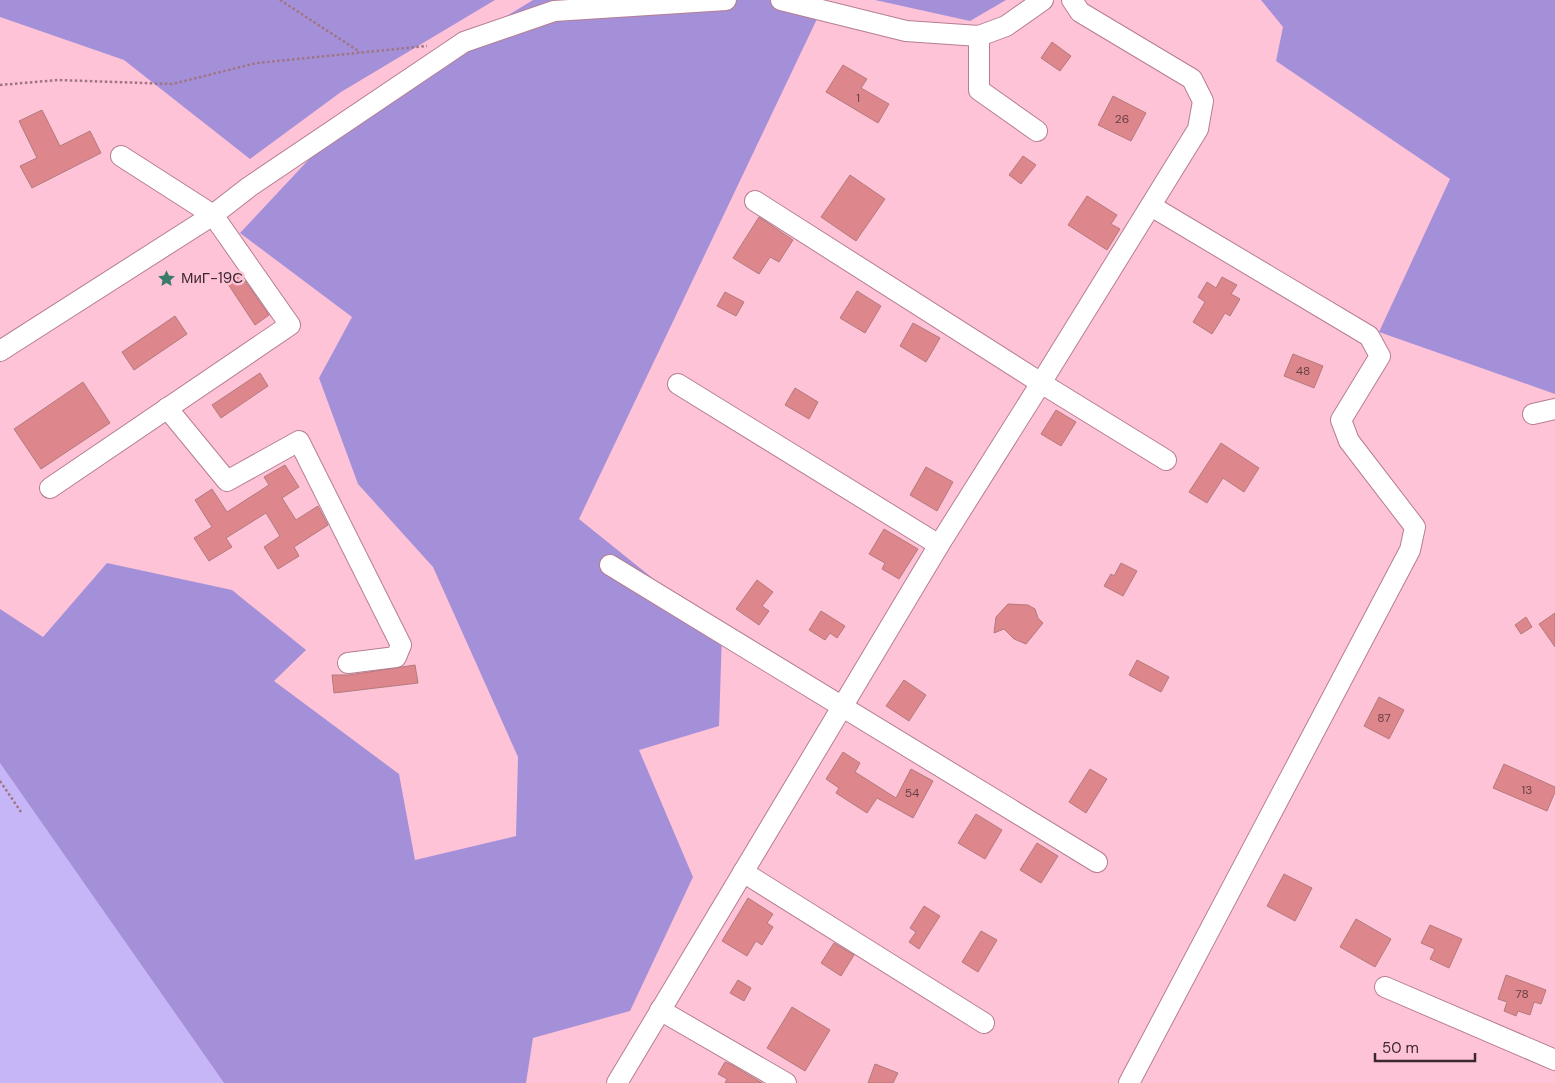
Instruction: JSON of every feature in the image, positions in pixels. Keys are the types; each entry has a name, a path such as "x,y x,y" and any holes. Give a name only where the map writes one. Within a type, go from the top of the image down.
{"street":[{"path":"0,351 213,215 249,187 464,42 554,11 726,0"},
{"path":"781,0 906,31 979,36 1006,26 1043,0"},
{"path":"617,1083 939,545 1198,129 1203,101 1192,79 1080,12 1072,0"},
{"path":"979,36 979,90 1037,131"},
{"path":"50,488 290,324 213,215 120,156"},
{"path":"755,201 1166,460"},
{"path":"1129,1083 1410,550 1415,527 1349,441 1341,420 1380,356 1369,336 1151,206"},
{"path":"678,384 939,545"},
{"path":"167,408 228,481 299,441 401,645 396,657 348,663"},
{"path":"1532,414 1555,409"},
{"path":"610,565 1096,862"},
{"path":"743,872 984,1022"},
{"path":"1385,987 1555,1060"},
{"path":"660,1010 786,1083"}],"path":[{"path":"280,0 361,53"},
{"path":"0,85 58,80 172,84 257,63 436,45"},
{"path":"0,781 21,812"}],"shaded area":[{"path":"0,0 495,0 341,92 250,159 124,60 0,17"},
{"path":"533,0 826,0 579,519 722,634 719,726 639,750 693,877 630,1011 533,1038 526,1083 224,1083 0,763 0,609 43,637 107,563 232,590 306,650 274,681 399,774 415,860 516,836 518,757 433,567 358,484 319,378 352,317 240,233 359,106"},
{"path":"875,0 1006,0 970,21"},
{"path":"1261,0 1555,0 1555,394 1379,332 1450,179 1276,61 1283,27"},
{"path":"0,763 2,765 224,1083 0,1083"}],"building":[{"path":"1052,42 1071,56 1060,71 1041,58"},
{"path":"843,65 867,79 861,88 889,104 878,123 826,92"},
{"path":"1113,96 1146,113 1131,141 1098,125"},
{"path":"42,110 60,146 90,131 101,153 32,188 20,166 37,158 19,121"},
{"path":"1023,156 1036,165 1021,184 1009,175"},
{"path":"850,175 885,199 856,241 821,217"},
{"path":"1087,196 1117,215 1111,224 1120,229 1107,250 1068,225"},
{"path":"759,217 793,240 779,262 770,257 759,274 733,258"},
{"path":"241,275 269,315 255,325 228,284"},
{"path":"1222,277 1237,285 1231,294 1240,299 1230,316 1225,313 1212,334 1193,322 1205,302 1198,297 1207,282 1216,288"},
{"path":"857,291 881,306 865,333 840,318"},
{"path":"725,292 744,302 736,316 717,306"},
{"path":"175,316 187,334 134,370 122,352"},
{"path":"913,323 940,338 926,362 900,346"},
{"path":"1293,354 1323,366 1314,388 1284,376"},
{"path":"260,373 268,386 221,418 212,405"},
{"path":"83,382 110,423 41,469 14,429"},
{"path":"795,388 818,402 809,419 785,405"},
{"path":"1056,410 1076,422 1061,446 1041,434"},
{"path":"1221,443 1259,468 1244,492 1223,478 1207,503 1189,492"},
{"path":"285,465 299,487 282,498 296,520 318,506 328,525 294,547 299,556 278,569 264,547 280,536 266,513 226,538 232,547 209,561 194,538 212,527 195,500 212,489 227,512 269,485 264,477"},
{"path":"926,467 953,482 937,511 910,495"},
{"path":"884,529 918,549 899,579 882,569 885,563 869,554"},
{"path":"1121,563 1137,571 1123,596 1104,586 1111,574 1114,576"},
{"path":"757,580 773,592 762,606 769,611 759,625 736,609"},
{"path":"1008,604 1028,605 1035,609 1038,618 1043,623 1026,644 1014,639 1004,629 994,633 996,617"},
{"path":"821,611 845,626 837,638 830,633 825,640 809,630"},
{"path":"1555,613 1555,647 1539,624"},
{"path":"1526,617 1532,627 1521,634 1515,625"},
{"path":"1137,660 1169,677 1161,692 1129,675"},
{"path":"415,665 418,683 334,693 332,675 349,675"},
{"path":"904,680 926,695 909,721 886,706"},
{"path":"1379,697 1404,710 1389,739 1364,726"},
{"path":"843,752 860,763 855,772 896,798 911,769 933,781 913,818 877,798 867,813 836,793 839,788 826,779"},
{"path":"1504,764 1555,787 1555,792 1547,811 1493,788"},
{"path":"1090,769 1107,779 1086,813 1069,802"},
{"path":"976,814 1002,830 985,859 958,843"},
{"path":"1037,843 1058,856 1041,883 1020,870"},
{"path":"1284,874 1312,888 1295,921 1267,906"},
{"path":"748,898 773,914 767,923 773,927 762,945 756,941 747,956 722,941"},
{"path":"924,906 940,916 919,949 909,942 916,932 910,928"},
{"path":"1356,919 1391,939 1375,967 1340,947"},
{"path":"1430,925 1462,939 1449,968 1430,959 1435,949 1421,943"},
{"path":"981,931 997,940 978,972 962,962"},
{"path":"834,943 854,955 841,976 821,963"},
{"path":"1506,975 1546,990 1541,1004 1534,1002 1530,1015 1518,1011 1516,1016 1504,1011 1507,1002 1498,999"},
{"path":"738,980 751,988 744,1001 730,993"},
{"path":"792,1007 830,1030 805,1071 767,1048"},
{"path":"725,1062 762,1083 725,1083 727,1079 718,1074"},
{"path":"875,1064 898,1073 893,1083 868,1083"}],"place":[{"name":"МиГ-19С","path":"167,278"}]}
